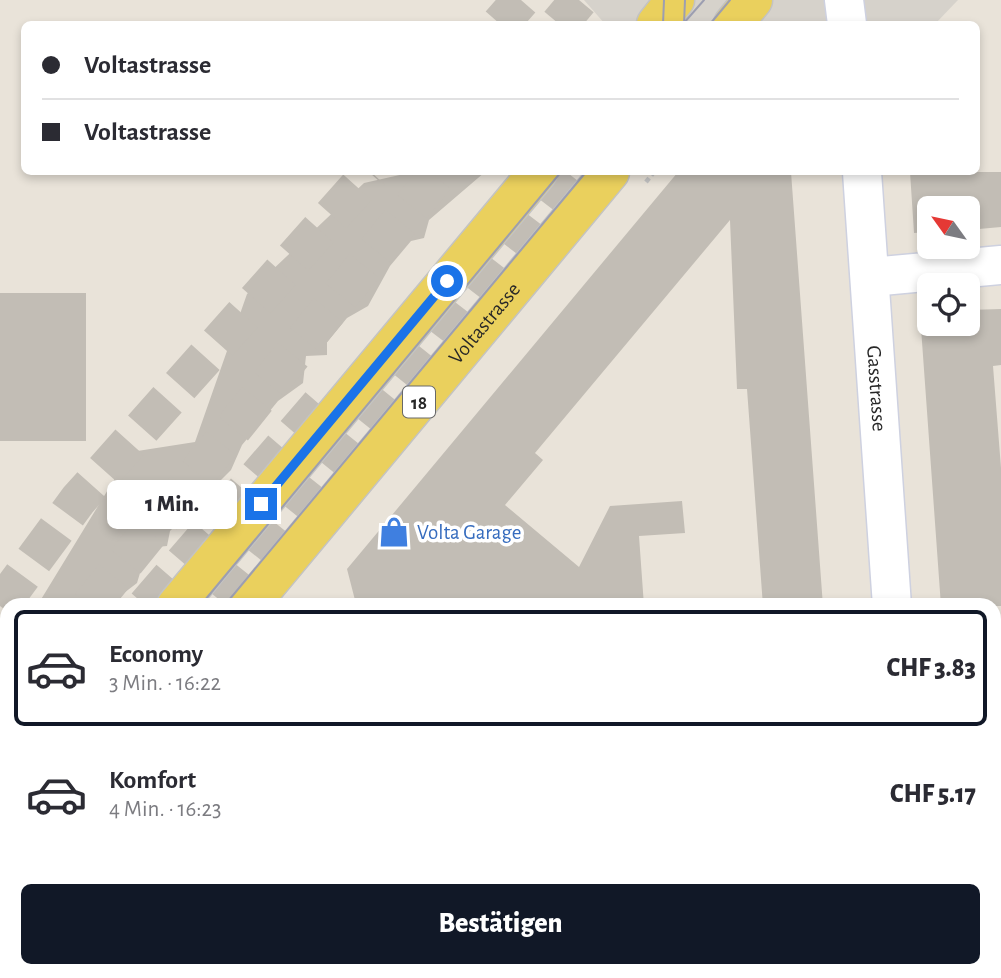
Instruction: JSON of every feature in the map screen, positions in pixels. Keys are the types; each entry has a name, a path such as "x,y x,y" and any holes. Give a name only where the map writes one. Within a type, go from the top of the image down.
{"main road":[{"path":"658,21 675,0"},
{"path":"736,21 753,0"},
{"path":"183,598 535,175"},
{"name":"Voltastrasse","path":"256,598 608,175"}],"street":[{"path":"844,0 847,21"},
{"name":"Gasstrasse","path":"862,175 891,598"},
{"path":"871,277 1001,265"}],"shaded area":[{"path":"584,0 958,0 938,21 602,21"}],"building":[{"path":"980,172 1001,172 1001,227 980,229 980,196 917,196 917,233 914,233 910,175 980,175"},
{"path":"400,175 482,175 429,220 424,238 411,241 390,266 368,306 347,318 327,342 327,355 306,356 303,383 278,401 242,445 231,470 170,531 167,546 156,547 143,563 137,583 117,598 42,598 131,452 195,442 247,294 364,183"},
{"path":"675,175 791,175 822,598 762,598 747,389 737,389 730,220 535,453 543,460 505,505 579,567 610,506 682,501 685,533 639,536 643,598 354,598 347,569"},
{"path":"0,293 86,293 86,441 0,441"},
{"path":"1001,309 1001,365 993,366 1001,468 1001,598 940,598 922,336 980,336 980,310"}],"tunnel":[{"path":"503,21 521,0"},
{"path":"562,21 579,0"},
{"path":"6,598 78,500 368,175"},
{"path":"96,598 438,175"},
{"path":"233,598 441,340 568,175"},
{"path":"153,598 330,393"}],"tram line":[{"path":"663,21 664,0"},
{"path":"684,21 685,0"},
{"path":"686,21 704,0"},
{"path":"712,21 730,0"},
{"path":"207,598 559,175"},
{"path":"231,598 583,175"}],"place":[{"name":"Volta Garage","path":"394,532"}],"route":[{"path":"261,504 447,281"}]}
